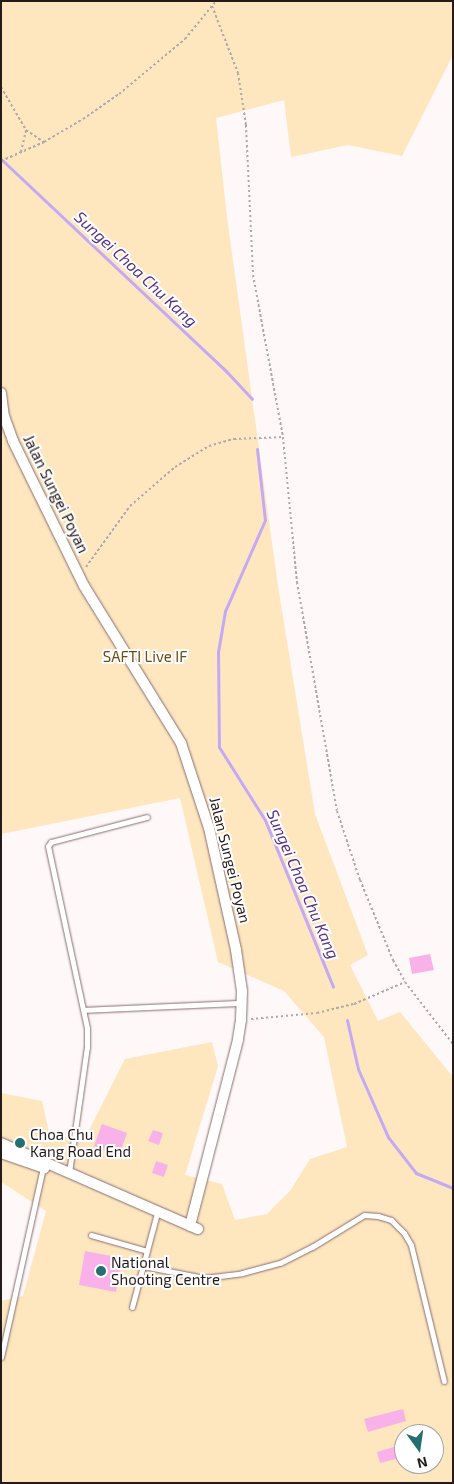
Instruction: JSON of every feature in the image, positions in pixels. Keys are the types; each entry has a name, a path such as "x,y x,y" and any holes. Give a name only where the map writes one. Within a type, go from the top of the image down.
{"street":[{"name":"Jalan Sungei Poyan","path":"1,393 4,416 13,441 79,577 181,743 209,828 236,950 241,1020 194,1227 157,1213"},
{"path":"1,1143 157,1213"},
{"path":"1,1153 42,1168 69,1174"}],"lane":[{"path":"69,1174 87,1047 84,1010 48,846 51,842 147,817"},
{"path":"84,1010 241,1003"},
{"path":"1,1356 42,1168"},
{"path":"132,1307 157,1213"},
{"path":"142,1266 204,1278 242,1273 280,1263 312,1247 364,1215 378,1216 391,1220 404,1233 411,1246 444,1381"},
{"path":"91,1235 147,1251"}],"path":[{"path":"1,161 44,142 83,119 119,94 185,39 216,1"},
{"path":"212,6 238,73 246,125 253,274 284,436 296,582 337,811 360,880 393,960 406,982 453,1044"},
{"path":"1,86 26,130 44,142"},
{"path":"21,152 26,130"},
{"path":"79,577 111,529 130,506 175,467 209,446 234,439 284,436"},
{"path":"241,1020 317,1013 354,1004 406,982"}],"green space":[{"name":"SAFTI Live IF","path":"1,1 453,1 453,55 402,156 348,145 291,157 284,100 216,118 227,217 278,586 315,814 368,955 350,965 378,1021 400,1012 453,1077 453,1483 1,1483 1,1301 23,1296 46,1211 1,1182 1,1093 42,1101 49,1132 83,1142 125,1059 212,1042 218,1066 185,1175 222,1184 235,1220 267,1214 290,1191 310,1159 347,1147 324,1037 284,991 218,962 180,798 1,834"}],"building":[{"path":"430,954 434,970 412,974 409,958"},
{"path":"102,1124 127,1133 119,1155 94,1146"},
{"path":"153,1130 163,1133 159,1145 148,1141"},
{"path":"156,1161 168,1165 164,1177 152,1173"},
{"name":"National Shooting Centre","path":"85,1251 122,1258 116,1292 79,1285"},
{"path":"403,1409 406,1421 368,1432 364,1419"},
{"path":"394,1447 394,1460 380,1463 377,1452"}],"waterway":[{"name":"Sungei Choa Chu Kang","path":"1,159 226,371 252,399"},
{"name":"Sungei Choa Chu Kang","path":"257,449 265,520 225,611 218,652 219,747 265,820 333,987"},
{"name":"Sungei Choa Chu Kang","path":"347,1020 358,1069 388,1137 416,1173 453,1188"}],"place":[{"name":"Choa Chu Kang Road End","path":"20,1143"},
{"name":"National Shooting Centre","path":"101,1271"}]}
